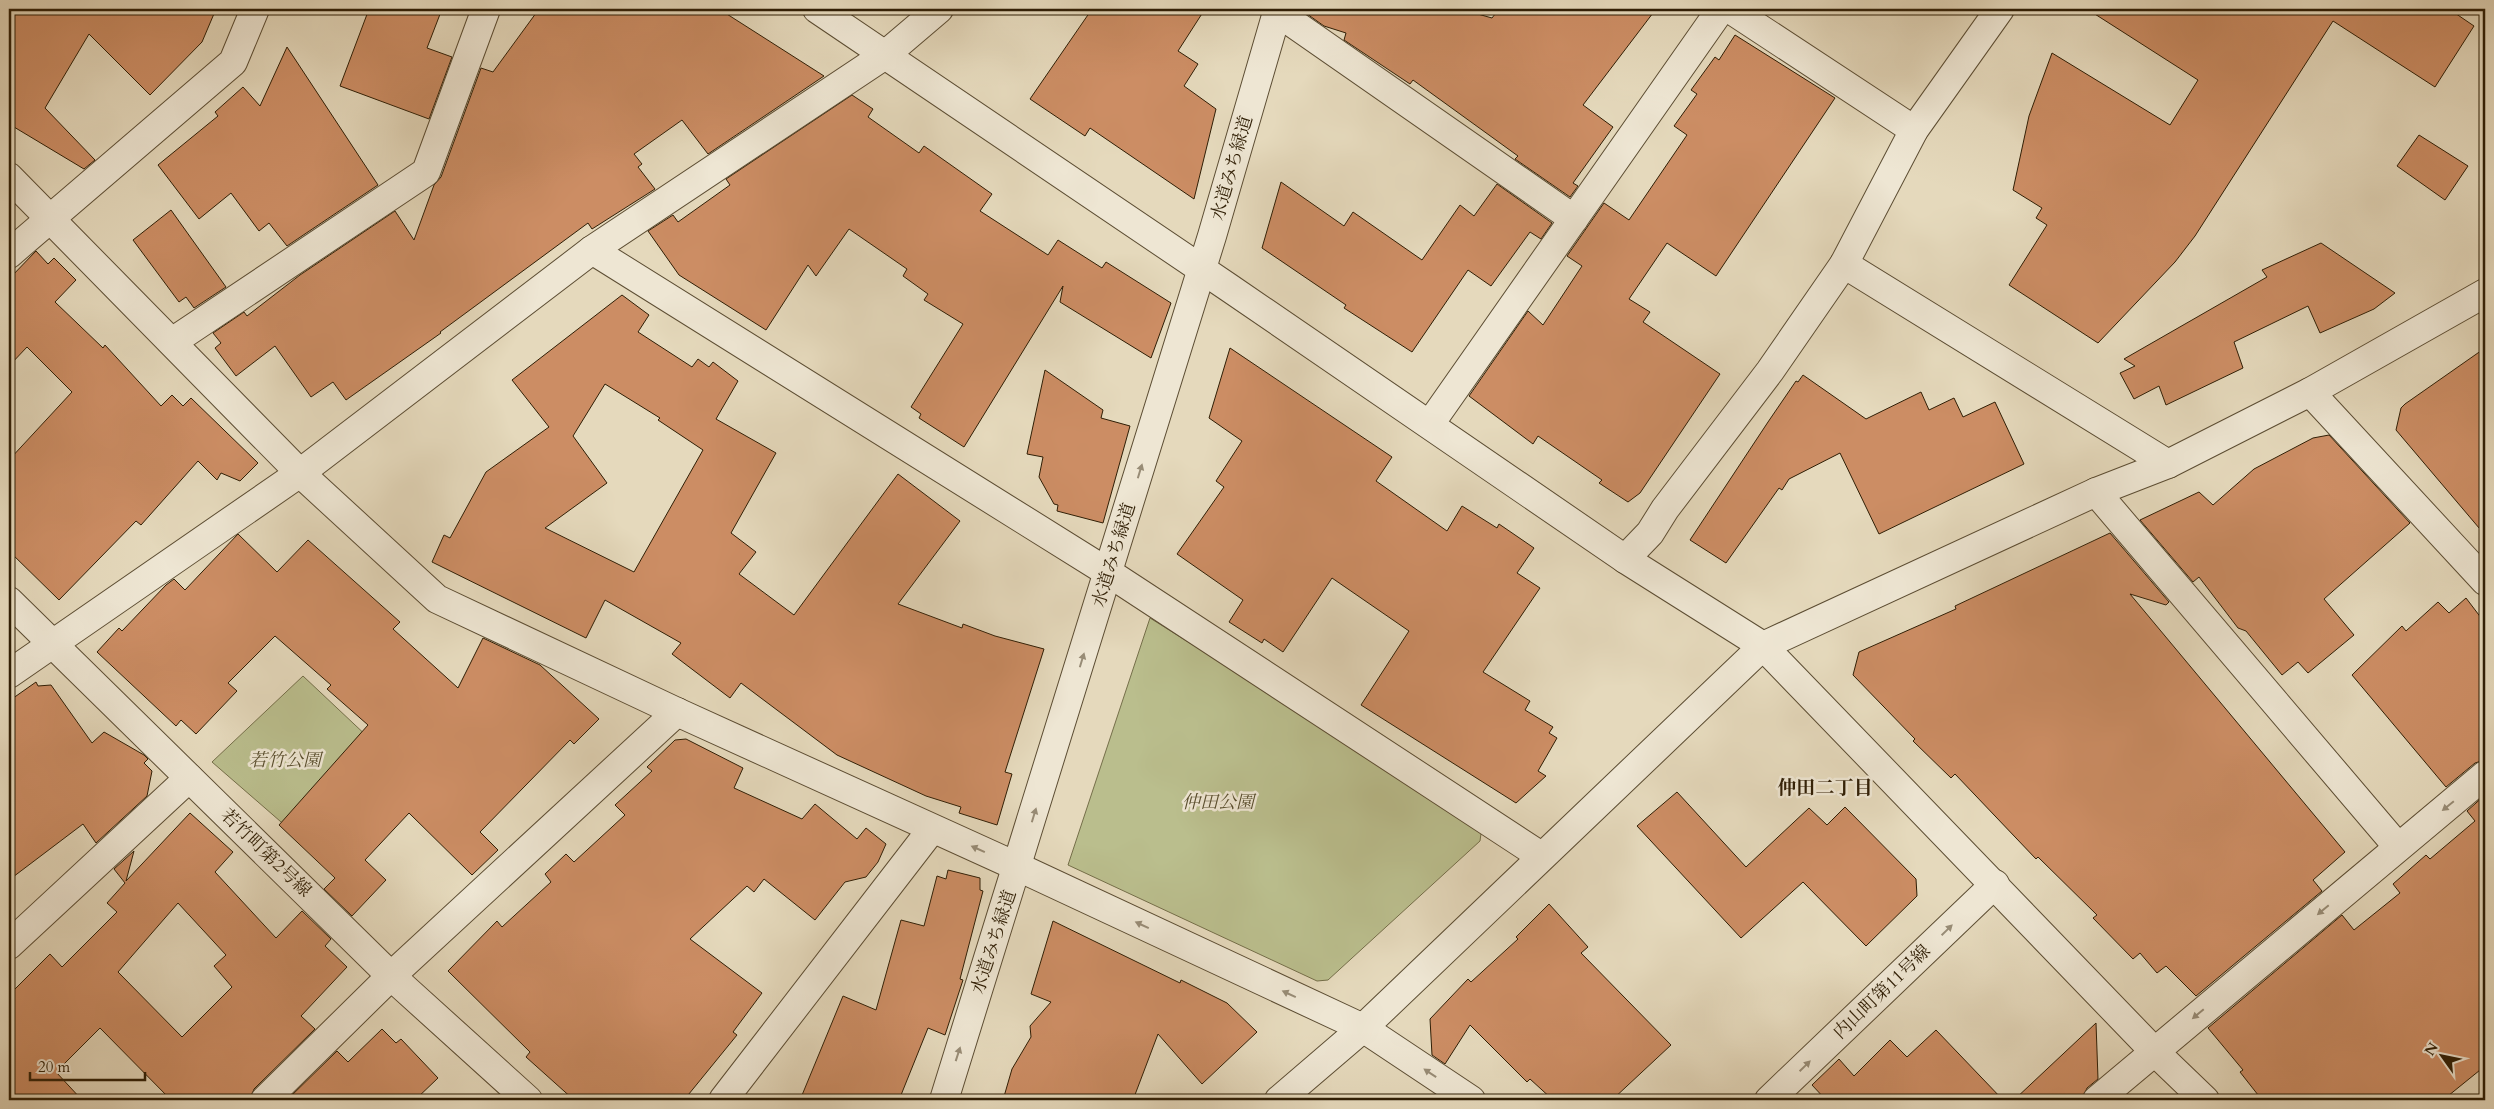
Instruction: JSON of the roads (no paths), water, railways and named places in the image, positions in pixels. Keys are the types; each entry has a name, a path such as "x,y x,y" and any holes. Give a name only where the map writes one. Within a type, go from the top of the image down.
{"street":[{"path":"9,254 232,62 255,9"},
{"path":"172,342 426,172 486,9"},
{"path":"817,9 1202,268 1625,559 1764,646 2154,1051 2205,1100"},
{"path":"9,674 300,473 592,250 885,55 939,9"},
{"path":"1430,424 1720,9"},
{"path":"1730,9 1914,130"},
{"path":"1625,559 1650,533 1665,509 1770,371 1844,264 1914,130 2000,9"},
{"path":"1278,11 1574,219"},
{"name":"水道みち緑道","path":"944,1100 1109,574 1278,11"},
{"path":"9,177 300,473 437,599 677,712 1018,867 1363,1028 1470,1100"},
{"path":"592,250 1109,574 1541,856"},
{"path":"1844,264 2168,464"},
{"path":"1279,1100 1363,1028 1541,856 1764,646 2096,492 2168,464 2310,392 2485,293"},
{"path":"2310,392 2485,581"},
{"path":"2096,492 2398,847"},
{"name":"若竹町第2号線","path":"9,601 392,976 528,1100"},
{"path":"265,1100 392,976 677,712"},
{"path":"2097,1100 2485,776"},
{"path":"9,945 189,778"},
{"path":"723,1100 932,829"},
{"name":"内山町第11号線","path":"1770,1100 1995,884"}],"district":[{"name":"仲田二丁目","path":"1825,788"}],"park label":[{"name":"若竹公園","path":"285,760"},
{"name":"仲田公園","path":"1218,802"}]}
